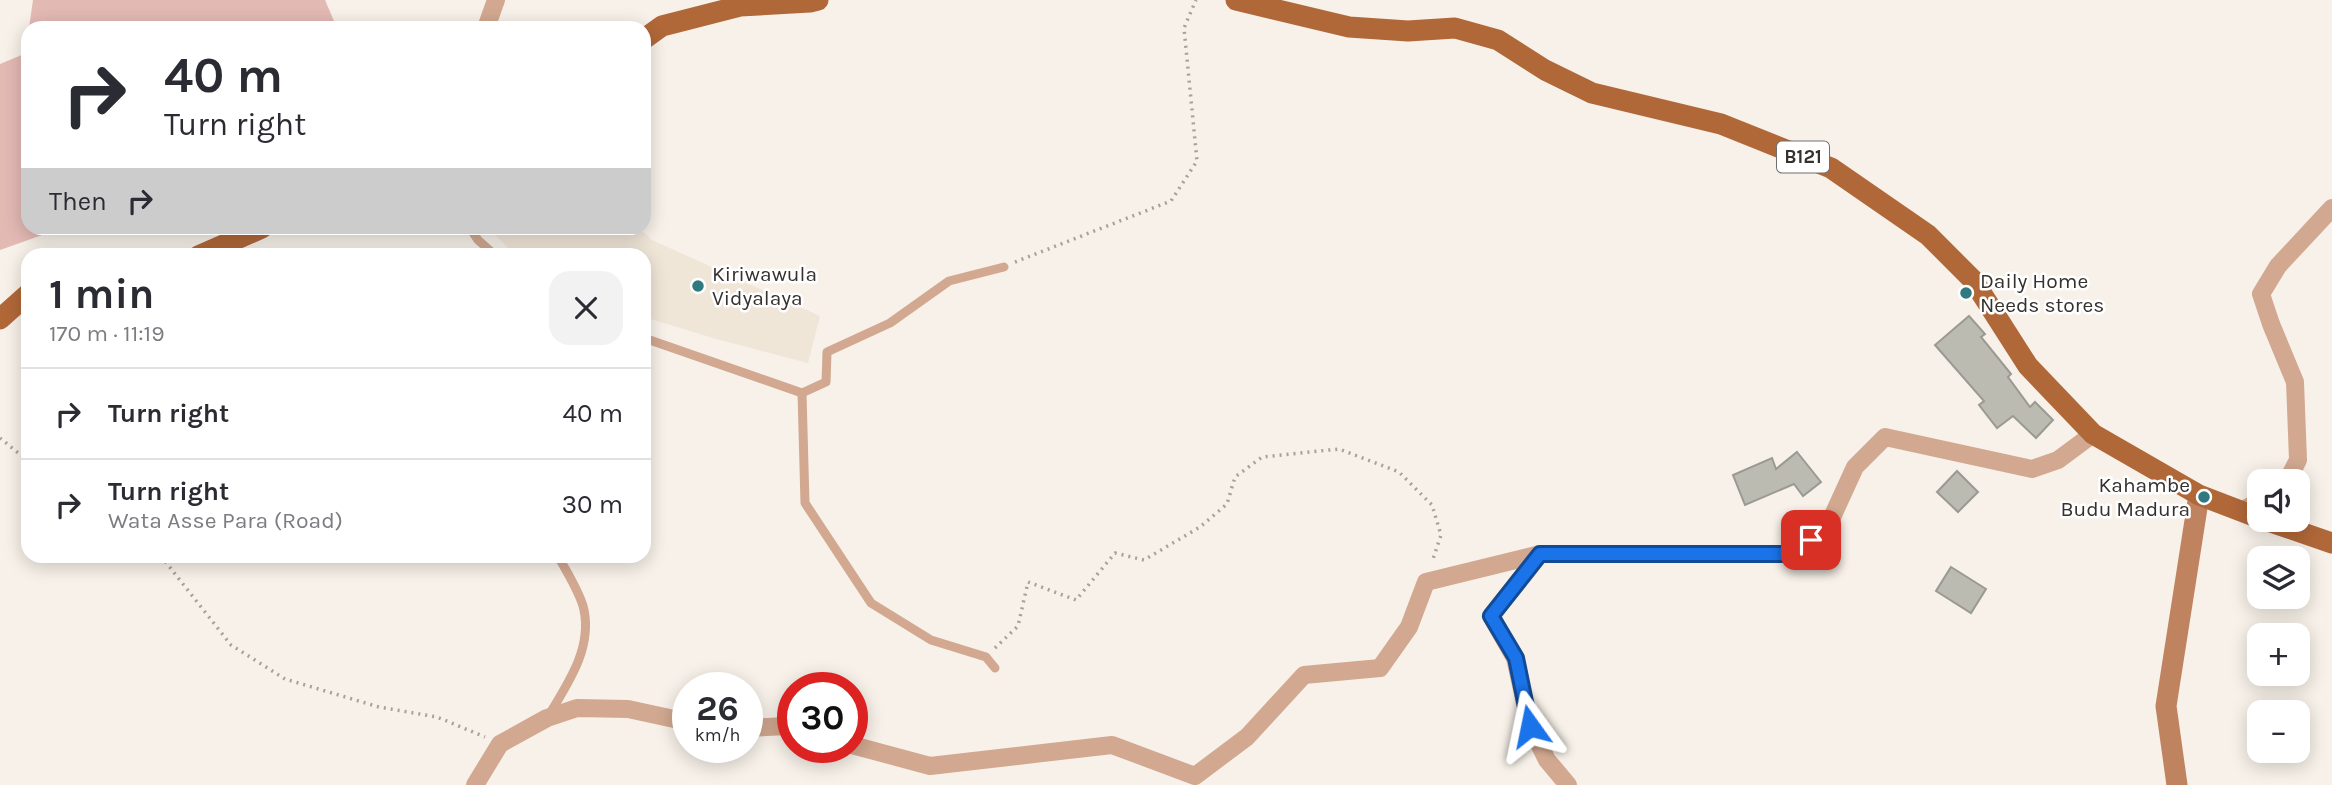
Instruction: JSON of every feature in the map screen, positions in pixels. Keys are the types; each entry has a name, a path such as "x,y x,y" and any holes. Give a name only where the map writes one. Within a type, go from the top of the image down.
{"main road":[{"path":"651,34 662,26 740,6 818,0"},
{"name":"B121","path":"1237,0 1349,27 1408,31 1455,29 1498,40 1545,70 1591,93 1721,124 1831,168 1928,235 1973,280 2028,366 2093,434 2199,495 2247,508"},
{"path":"216,248 246,235"},
{"path":"0,319 21,300"},
{"path":"2300,532 2332,543"}],"street":[{"path":"488,21 496,0"},
{"path":"2293,469 2298,460 2295,382 2271,324 2262,294 2278,266 2332,208"},
{"path":"868,749 930,766 1112,744 1195,776 1247,737 1304,675 1380,668 1409,628 1426,582 1540,554 1795,554 1828,526 1855,467 1885,437 2032,469 2058,460 2093,434"},
{"path":"2176,785 2166,706 2199,495"},
{"path":"1540,554 1491,616 1516,658 1530,726 1547,760 1568,785"},
{"path":"475,785 500,744 547,718 577,708 628,709 672,719"}],"lane":[{"path":"475,235 487,248"},
{"path":"651,340 802,393 826,382 827,352 890,323 949,281 1004,267"},
{"path":"802,393 805,503 871,603 931,640 986,657 995,668"},
{"path":"547,718 579,662 585,625 584,607 562,563"}],"path":[{"path":"1004,267 1171,201 1197,161 1184,28 1196,0"},
{"path":"0,438 21,454"},
{"path":"986,657 1018,626 1028,582 1076,600 1115,553 1144,560 1200,527 1227,504 1235,477 1262,457 1339,449 1399,472 1432,505 1441,535 1426,582"},
{"path":"167,563 231,645 285,678 379,707 437,717 500,744"}],"shaded area":[{"path":"33,0 325,0 334,21 30,21"},
{"path":"21,55 21,235 42,235 0,250 0,64"},
{"name":"Kiriwawula Vidyalaya","path":"496,235 647,235 652,240 820,316 808,363 651,319 651,248 508,248"}],"building":[{"path":"1969,316 1985,334 1981,337 2011,374 2008,377 2030,407 2035,402 2053,420 2036,438 2013,416 1997,428 1979,405 1984,401 1935,345"},
{"path":"1797,452 1821,482 1803,496 1794,484 1745,505 1733,475 1772,458 1776,469"},
{"path":"1957,471 1978,492 1958,512 1937,492"},
{"path":"1951,567 1986,589 1971,613 1936,591"}],"place":[{"name":"Kiriwawula Vidyalaya","path":"698,286"},
{"name":"Daily Home Needs stores","path":"1966,293"},
{"name":"Kahambe Budu Madura","path":"2204,497"}],"route":[{"path":"1530,726 1516,658 1491,616 1540,554 1795,554 1811,540"}]}
